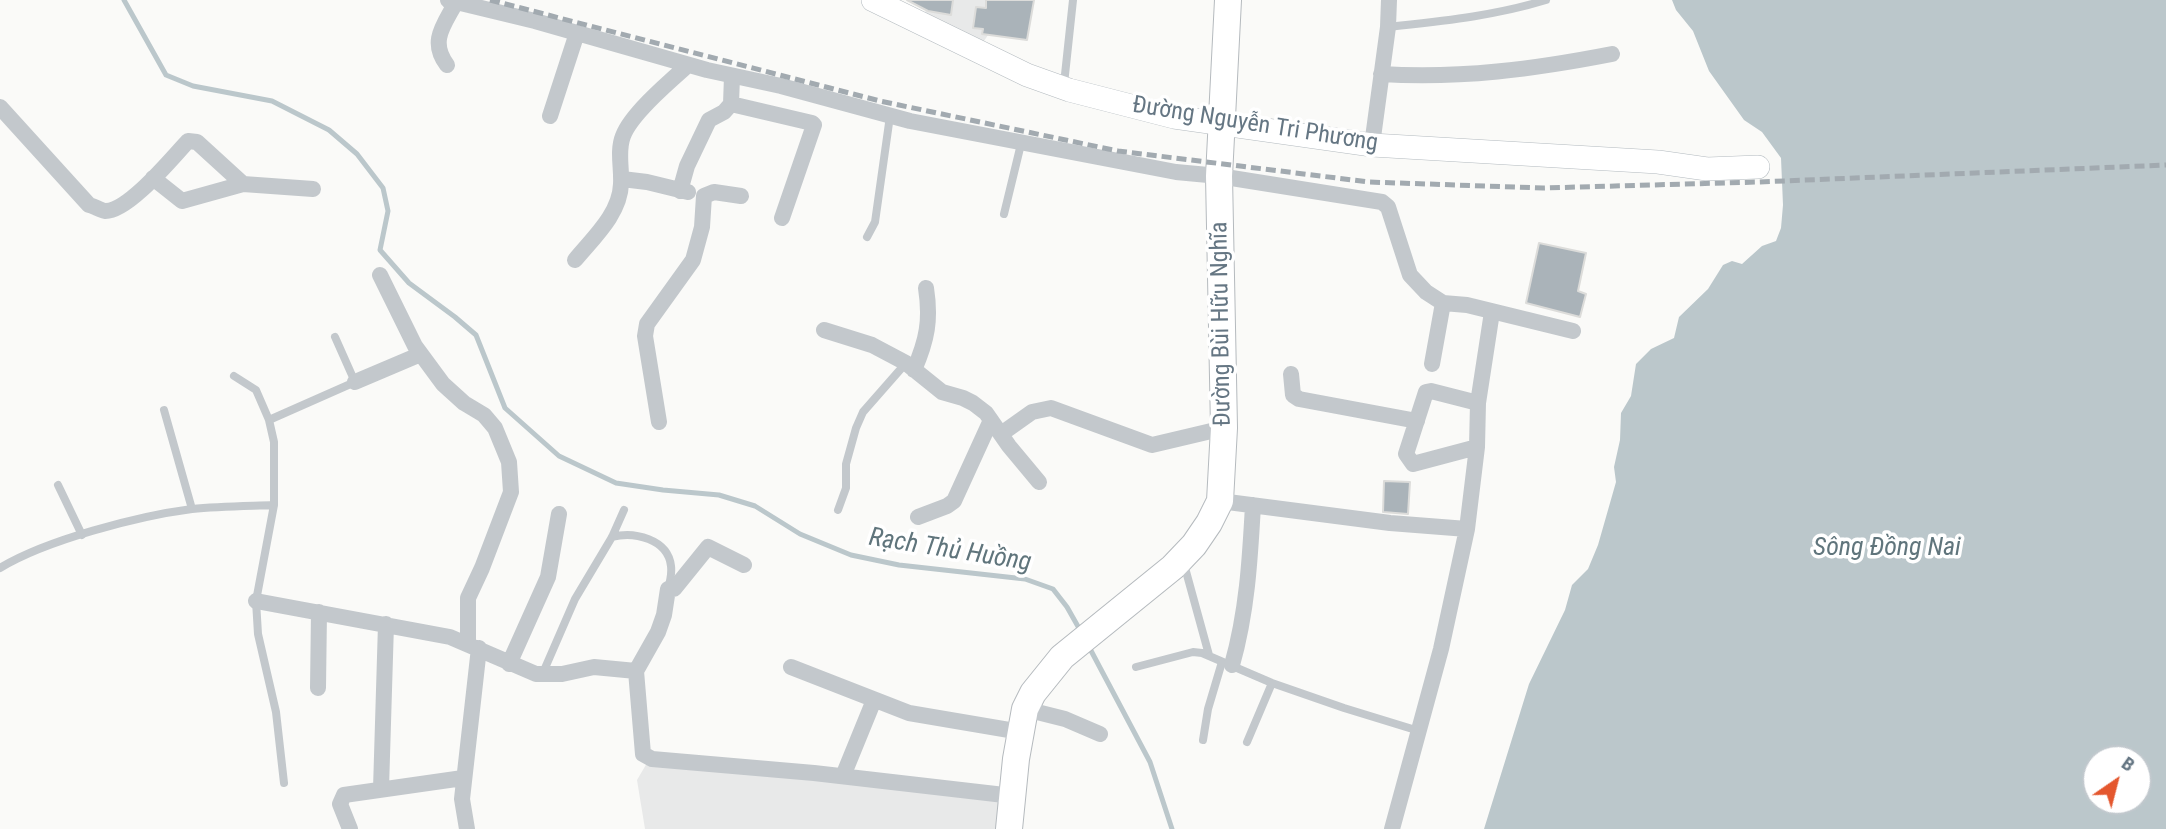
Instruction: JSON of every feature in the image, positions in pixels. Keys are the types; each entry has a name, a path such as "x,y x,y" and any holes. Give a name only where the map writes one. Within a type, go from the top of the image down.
{"main road":[{"name":"Đường Nguyễn Tri Phương","path":"873,0 1027,75 1064,88 1174,117 1372,145 1658,162 1706,157 1758,162"},
{"name":"Đường Bùi Hữu Nghĩa","path":"1023,720 1033,692 1062,657 1182,558 1209,523 1220,501 1224,428 1219,176 1228,0"},
{"path":"1009,829 1023,720"}],"street":[{"path":"1372,145 1388,27 1389,0"},
{"path":"447,65 440,55 438,37 452,1 890,116 1021,144 1176,172 1219,176 1382,202 1388,207 1410,275 1426,292 1443,303 1467,305 1573,331"},
{"path":"550,116 577,33"},
{"path":"1381,74 1427,77 1472,75 1543,67 1612,54"},
{"path":"575,260 607,222 621,193 622,138 629,124 688,65"},
{"path":"680,191 687,166 709,120 731,104 732,76"},
{"path":"731,104 814,125 782,218"},
{"path":"0,107 89,205 104,211 120,208 192,140 243,184"},
{"path":"153,178 182,201 243,184 313,189"},
{"path":"622,179 647,182 704,197 714,192 741,196"},
{"path":"659,422 644,330 697,251 704,197"},
{"path":"380,275 421,354 443,384 464,403 484,415 495,428 509,462 511,492 468,597 473,645 462,799 467,829"},
{"path":"910,367 926,341 929,307 926,288"},
{"path":"1432,364 1443,303"},
{"path":"1392,829 1441,649 1467,529 1477,447 1478,403 1492,312"},
{"path":"824,330 872,345 910,367 942,392 973,403 991,420 1040,482"},
{"path":"355,382 421,354"},
{"path":"1291,374 1293,395 1299,399 1417,421"},
{"path":"1477,447 1413,464 1406,454 1424,396 1431,391 1478,403"},
{"path":"1001,434 1032,412 1051,408 1152,445 1224,428"},
{"path":"918,517 954,501 991,420"},
{"path":"1220,501 1390,523 1467,529"},
{"path":"1227,663 1240,637 1250,577 1253,505"},
{"path":"509,664 548,577 559,514"},
{"path":"744,565 708,547 674,589 668,589 658,632 636,671 643,754 647,757 1013,796"},
{"path":"256,601 450,637 473,645 509,664 542,675 594,667 636,671"},
{"path":"318,688 319,612"},
{"path":"381,789 386,624"},
{"path":"791,667 909,713 1023,720 1065,719 1100,734"},
{"path":"843,776 874,700"},
{"path":"350,829 340,804 344,794 463,779"}],"lane":[{"path":"1064,88 1073,0"},
{"path":"1388,27 1492,14 1546,0"},
{"path":"867,237 875,222 890,116"},
{"path":"1004,214 1021,144"},
{"path":"269,420 355,382 335,337"},
{"path":"838,510 846,488 846,464 863,412 910,367"},
{"path":"234,376 256,390 269,420 274,442 274,505 256,601 258,634 276,712 284,783"},
{"path":"163,410 192,509"},
{"path":"58,485 82,535"},
{"path":"0,568 29,554 82,535 192,509 274,505"},
{"path":"542,675 575,598 612,537 624,510"},
{"path":"612,537 632,534 663,548 671,563 668,589"},
{"path":"1182,558 1209,655"},
{"path":"1136,667 1193,652 1209,655 1272,683 1344,709 1419,731"},
{"path":"1203,740 1208,709 1227,663"},
{"path":"1247,742 1272,683"}],"shaded area":[{"path":"927,0 1034,0 1027,40 988,35 982,44 925,15"},
{"path":"647,763 1002,800 999,829 645,829 637,780"}],"water":[{"name":"Sông Đồng Nai","path":"1672,0 2166,0 2166,829 1484,829 1529,684 1565,610 1572,585 1588,569 1598,545 1616,482 1614,467 1620,440 1621,413 1631,396 1636,364 1651,349 1674,338 1679,317 1708,289 1723,265 1732,261 1742,264 1762,246 1776,241 1781,228 1781,158 1762,132 1744,120 1709,71 1693,31 1676,10"}],"building":[{"path":"907,0 953,0 951,15 928,11"},
{"path":"986,0 1034,0 1027,40 982,34 983,29 973,28 976,7 986,8"},
{"path":"1539,243 1586,253 1578,291 1586,294 1580,317 1526,303"},
{"path":"1384,481 1410,482 1408,514 1383,512"}],"waterway":[{"name":"Rạch Thủ Huồng","path":"124,0 166,75 193,86 272,101 329,130 357,154 383,188 388,211 380,250 409,283 476,335 505,408 559,456 616,483 719,495 755,506 800,534 851,555 899,565 1025,579 1053,589 1080,630"},
{"name":"Rạch Thủ Huồng","path":"1088,645 1150,762 1172,829"}],"railway":[{"path":"490,0 880,101 1118,151 1369,182 1543,188 2166,165"}]}
